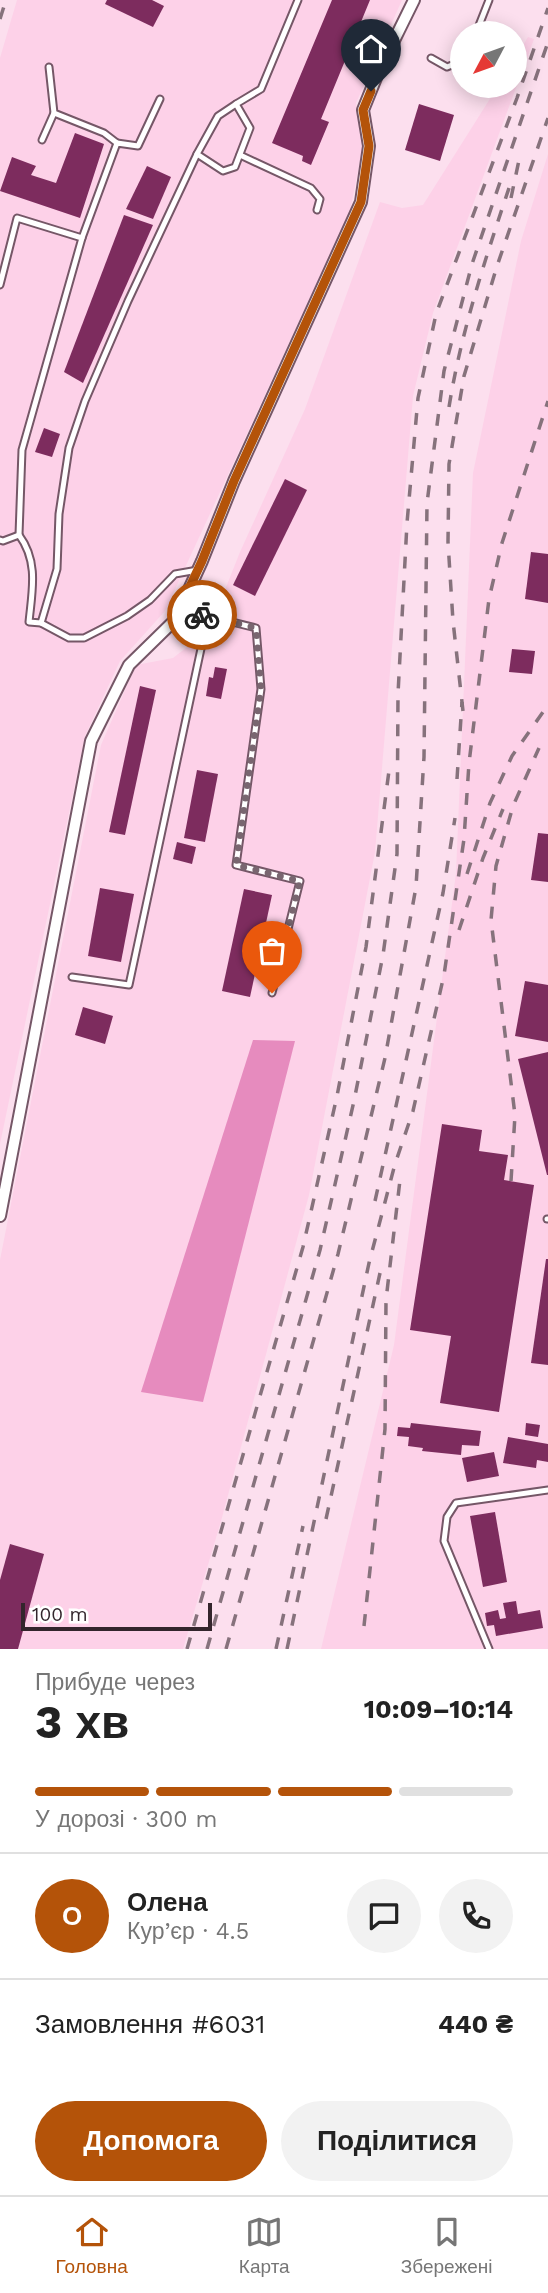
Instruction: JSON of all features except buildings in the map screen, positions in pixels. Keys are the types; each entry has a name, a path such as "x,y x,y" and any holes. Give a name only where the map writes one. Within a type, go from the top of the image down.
{"street":[{"path":"0,1216 91,741 129,666 174,620 361,202 369,146 363,110 414,0"}],"lane":[{"path":"41,622 57,569 59,514 69,448 85,401 197,154 218,116 261,89 298,0"},
{"path":"481,21 489,0"},
{"path":"431,58 450,66"},
{"path":"42,140 54,113 49,67"},
{"path":"54,113 104,133 117,143 138,146 160,99"},
{"path":"197,154 223,171 235,167 250,128 236,104"},
{"path":"117,143 82,238 22,450 19,535 29,548 33,577 29,622 41,622 69,638 84,638 127,616 150,600 175,574 198,570"},
{"path":"240,155 311,188 320,199 317,210"},
{"path":"0,285 17,218 82,238"},
{"path":"0,540 19,535"},
{"path":"185,597 200,614 256,628 261,689 236,865 300,881 272,993"},
{"path":"72,977 129,985 208,616"},
{"path":"489,1649 444,1541 447,1517 456,1503 548,1490"}],"shaded area":[{"path":"17,0 402,0 356,103 362,151 350,211 165,611 120,661 85,736 0,1144 0,58"},
{"path":"527,39 534,39 527,58"},
{"path":"490,98 512,98 433,313 413,396 375,852 309,1195 221,1521 183,1649 0,1649 0,1260 101,745 136,665 173,658 209,630 240,552 305,409 380,202 402,208 423,205"},
{"path":"548,154 548,1649 321,1649 394,1345 456,873 473,473 521,241"},
{"path":"253,1040 295,1041 203,1402 141,1392"}],"railway":[{"path":"0,19 6,0"},
{"path":"207,1649 320,1250 354,1101 383,955 397,854 398,694 407,523 418,398 436,314 548,8"},
{"path":"226,1649 338,1254 385,1058 416,887 424,757 427,503 444,371 472,264 548,42"},
{"path":"463,711 448,542 449,464 464,376 497,266 548,118"},
{"path":"511,198 519,160"},
{"path":"449,407 467,324 509,188"},
{"path":"287,1649 369,1263 395,1164 413,1111 444,975 464,839 469,763 489,599 502,543 548,401"},
{"path":"457,779 462,702"},
{"path":"467,874 490,803 512,756 548,705"},
{"path":"511,1181 515,1115 491,920 496,866 513,806 539,748"},
{"path":"187,1649 303,1247 337,1096 366,947 390,763"},
{"path":"459,930 503,809"},
{"path":"375,1201 443,893 455,818"},
{"path":"364,1626 385,1429 386,1300 400,1180"},
{"path":"326,1519 380,1273"},
{"path":"276,1649 303,1526"}],"way so far":[{"path":"202,615 256,628 261,689 236,865 300,881 272,993"}],"route":[{"path":"202,615 185,597 234,481 361,202 369,146 363,110 371,91"}]}
